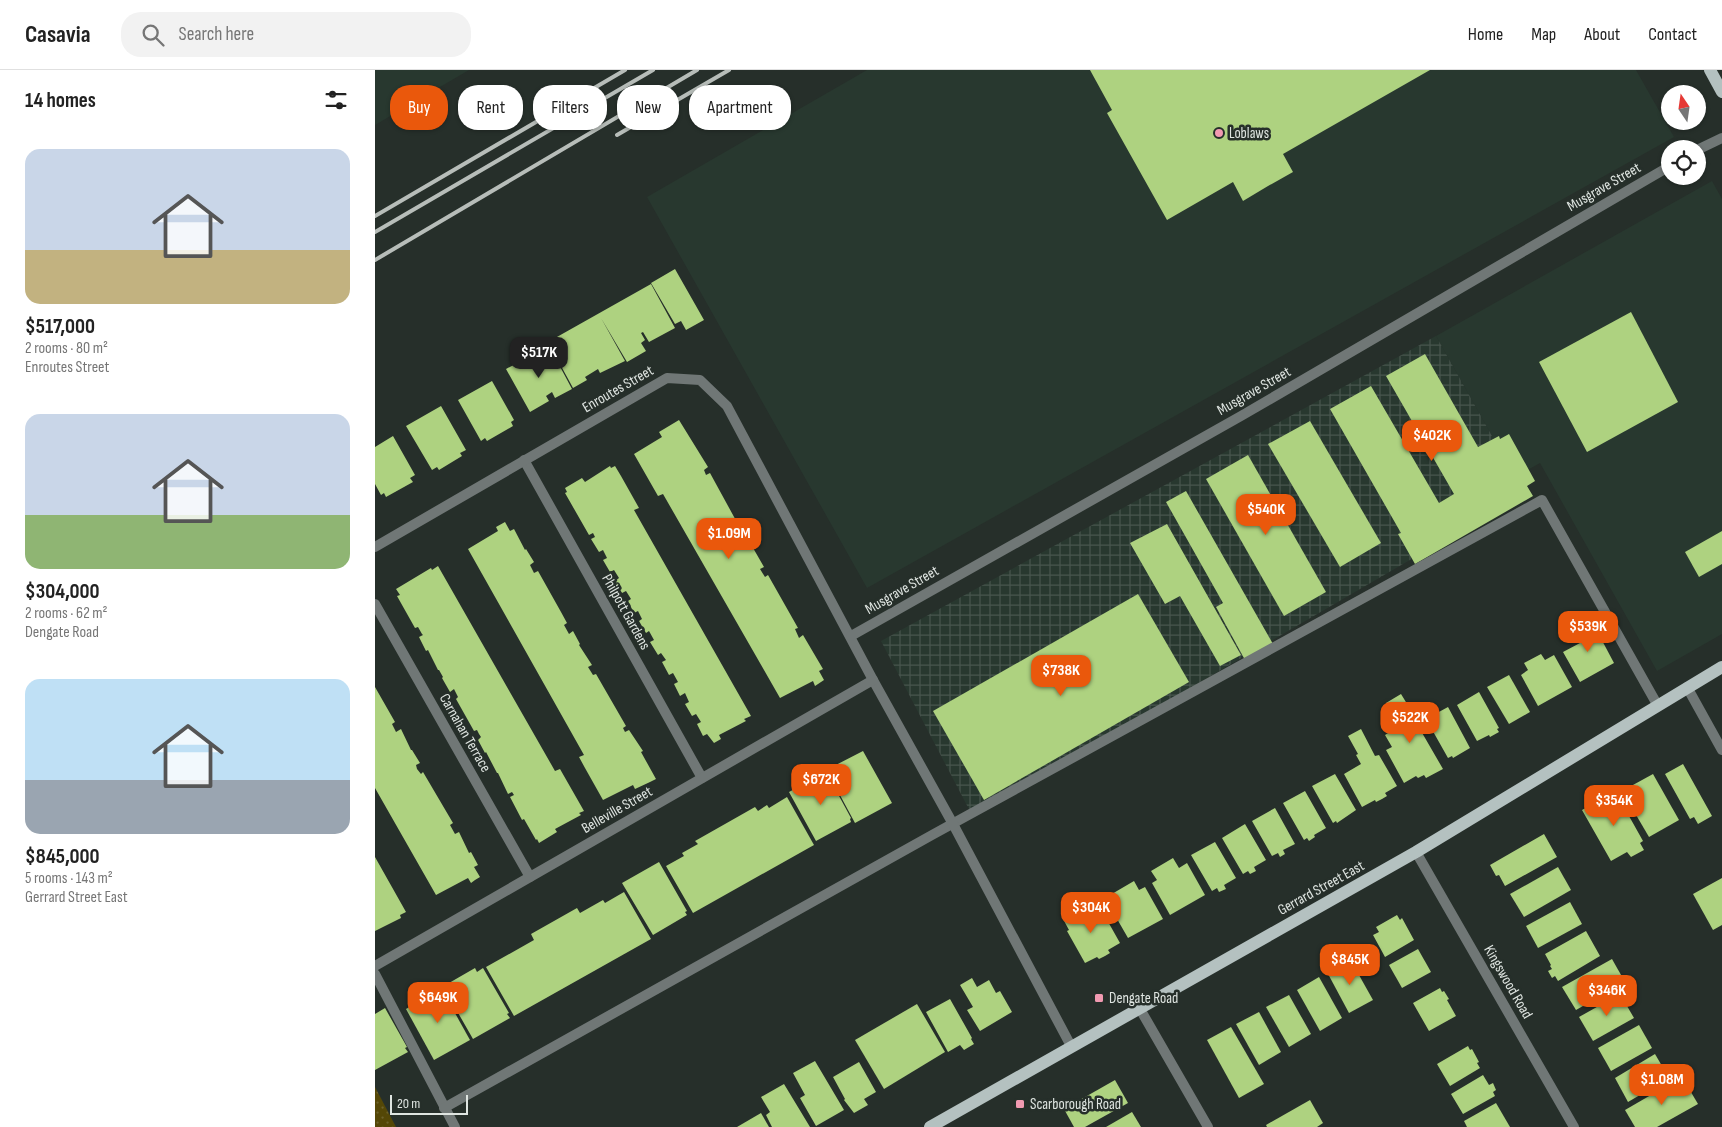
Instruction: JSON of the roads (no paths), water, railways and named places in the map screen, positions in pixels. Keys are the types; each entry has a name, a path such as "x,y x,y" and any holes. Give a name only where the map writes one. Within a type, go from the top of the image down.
{"main road":[{"path":"1709,70 1722,92"},
{"name":"Gerrard Street East","path":"929,1127 1416,852 1722,667"}],"street":[{"path":"1706,146 1722,138"},
{"name":"Musgrave Street","path":"851,636 1241,416 1661,171"},
{"name":"Enroutes Street","path":"375,547 667,378 700,380 727,406 851,636"},
{"name":"Philpott Gardens","path":"524,460 702,778"},
{"path":"444,1108 953,824 1542,500 1658,706"},
{"name":"Carnahan Terrace","path":"375,604 530,877"},
{"path":"851,636 1071,1046"},
{"name":"Belleville Street","path":"375,966 873,680"},
{"path":"1687,687 1722,750"},
{"name":"Kingswood Road","path":"1416,852 1574,1127"},
{"path":"375,974 455,1127"},
{"path":"1140,1008 1208,1127"}],"railway":[{"path":"375,216 625,70"},
{"path":"375,232 653,70"},
{"path":"375,260 697,70"},
{"path":"617,135 729,70"}],"place":[{"name":"Loblaws","path":"1219,133"},
{"name":"Dengate Road","path":"1099,998"},
{"name":"Scarborough Road","path":"1020,1104"}]}
